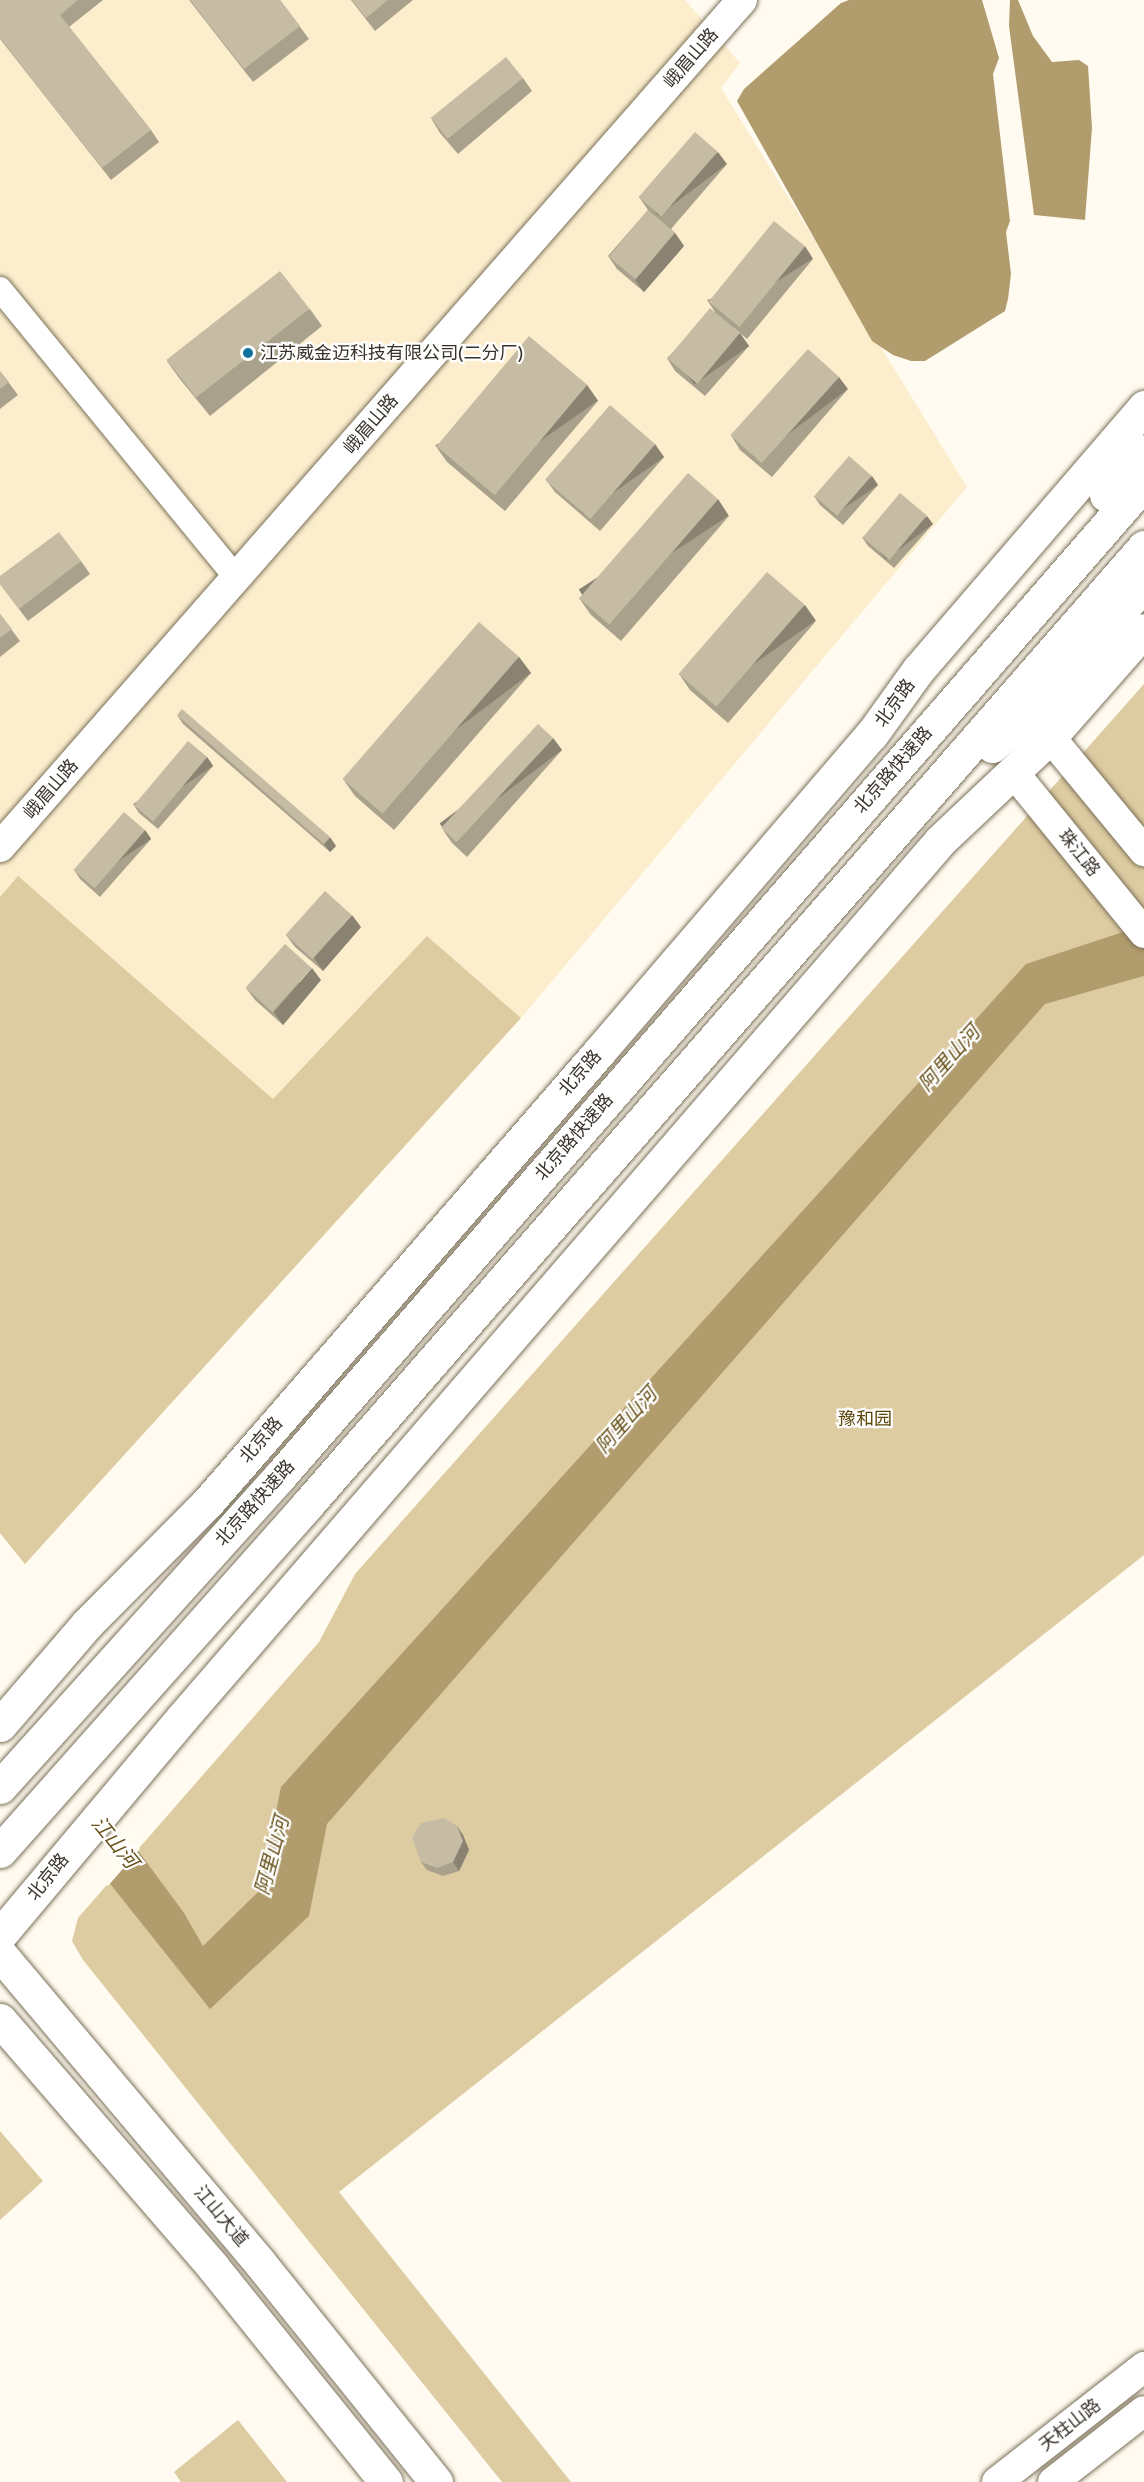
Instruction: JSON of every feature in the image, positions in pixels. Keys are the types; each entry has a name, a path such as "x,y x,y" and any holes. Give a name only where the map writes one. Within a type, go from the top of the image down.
{"main road":[{"name":"北京路","path":"0,1725 110,1600 208,1502 599,1052 872,734 918,670 1144,406"},
{"path":"928,729 999,628 1144,451"},
{"name":"北京路快速路","path":"0,1787 280,1476 1144,483"},
{"path":"0,1851 308,1504 1144,547"},
{"path":"893,832 1039,705 1144,585"},
{"name":"北京路","path":"0,1935 119,1793 933,850 1050,737 1144,630"},
{"name":"江山大道","path":"0,1954 260,2263 436,2482"},
{"path":"0,2020 213,2267 386,2482"}],"street":[{"name":"峨眉山路","path":"0,847 742,0"},
{"path":"0,289 236,577"},
{"path":"1050,737 1144,851"},
{"name":"珠江路","path":"1014,773 1144,933"},
{"name":"天柱山路","path":"997,2482 1144,2367"},
{"name":"天柱山路","path":"1053,2482 1144,2411"}],"shaded area":[{"path":"0,0 685,0 740,63 721,88 967,487 521,1018 25,1564 0,1533"}],"green space":[{"name":"豫和园","path":"1144,684 1144,1555 339,2192 571,2482 502,2482 83,1960 72,1941 78,1918 319,1642 355,1574"},
{"path":"18,876 273,1099 427,936 521,1018 25,1564 0,1533 0,897"},
{"path":"0,2131 43,2181 0,2220"},
{"path":"238,2420 287,2482 181,2482 174,2472"}],"water":[{"path":"849,0 982,0 999,58 993,74 1010,221 1006,232 1011,274 1008,299 1005,311 925,361 911,361 893,355 872,341 737,101 744,89 841,3"},
{"path":"1010,0 1018,0 1033,36 1052,62 1079,60 1088,66 1092,128 1085,220 1034,215 1009,26"},
{"path":"1144,925 1144,976 1045,1004 327,1824 309,1916 210,2009 0,1746 0,1671 64,1750 184,1913 203,1946 260,1890 281,1787 1026,964"}],"pier":[{"path":"0,1668 67,1748 140,1849 108,1886 0,1750"}],"building":[{"path":"0,0 78,0 60,15 151,130 102,168 0,38"},
{"path":"190,0 280,0 300,26 244,69"},
{"path":"352,0 388,0 366,18"},
{"path":"506,57 523,78 448,139 431,118"},
{"path":"695,132 718,152 661,217 639,197"},
{"path":"648,210 675,232 636,279 609,257"},
{"path":"774,221 805,246 740,327 709,302"},
{"path":"280,271 310,309 196,397 167,360"},
{"path":"710,308 740,333 697,384 668,359"},
{"path":"529,336 587,385 495,495 436,446"},
{"path":"808,349 839,377 762,463 730,435"},
{"path":"0,371 9,382 0,389"},
{"path":"610,405 655,444 590,519 545,480"},
{"path":"849,456 872,476 837,516 814,496"},
{"path":"688,473 718,499 609,625 579,598"},
{"path":"900,493 927,515 890,560 863,537"},
{"path":"59,532 81,561 19,609 0,584 0,576"},
{"path":"767,572 805,605 716,707 678,674"},
{"path":"0,614 12,629 0,638"},
{"path":"479,622 519,657 383,814 343,779"},
{"path":"182,709 330,837 324,844 177,715"},
{"path":"538,724 553,738 457,842 441,828"},
{"path":"188,741 207,757 153,821 134,805"},
{"path":"124,812 145,830 95,888 73,870"},
{"path":"325,891 352,915 312,959 286,935"},
{"path":"285,944 312,968 272,1012 246,988"},
{"path":"444,1818 457,1826 463,1841 453,1862 437,1868 421,1862 412,1838 421,1823"}],"place":[{"name":"江苏威金迈科技有限公司(二分厂)","path":"248,353"}],"water label":[{"name":"阿里山河","path":"950,1059"},
{"name":"阿里山河","path":"627,1421"},
{"name":"江山河","path":"114,1843"},
{"name":"阿里山河","path":"273,1856"}]}
